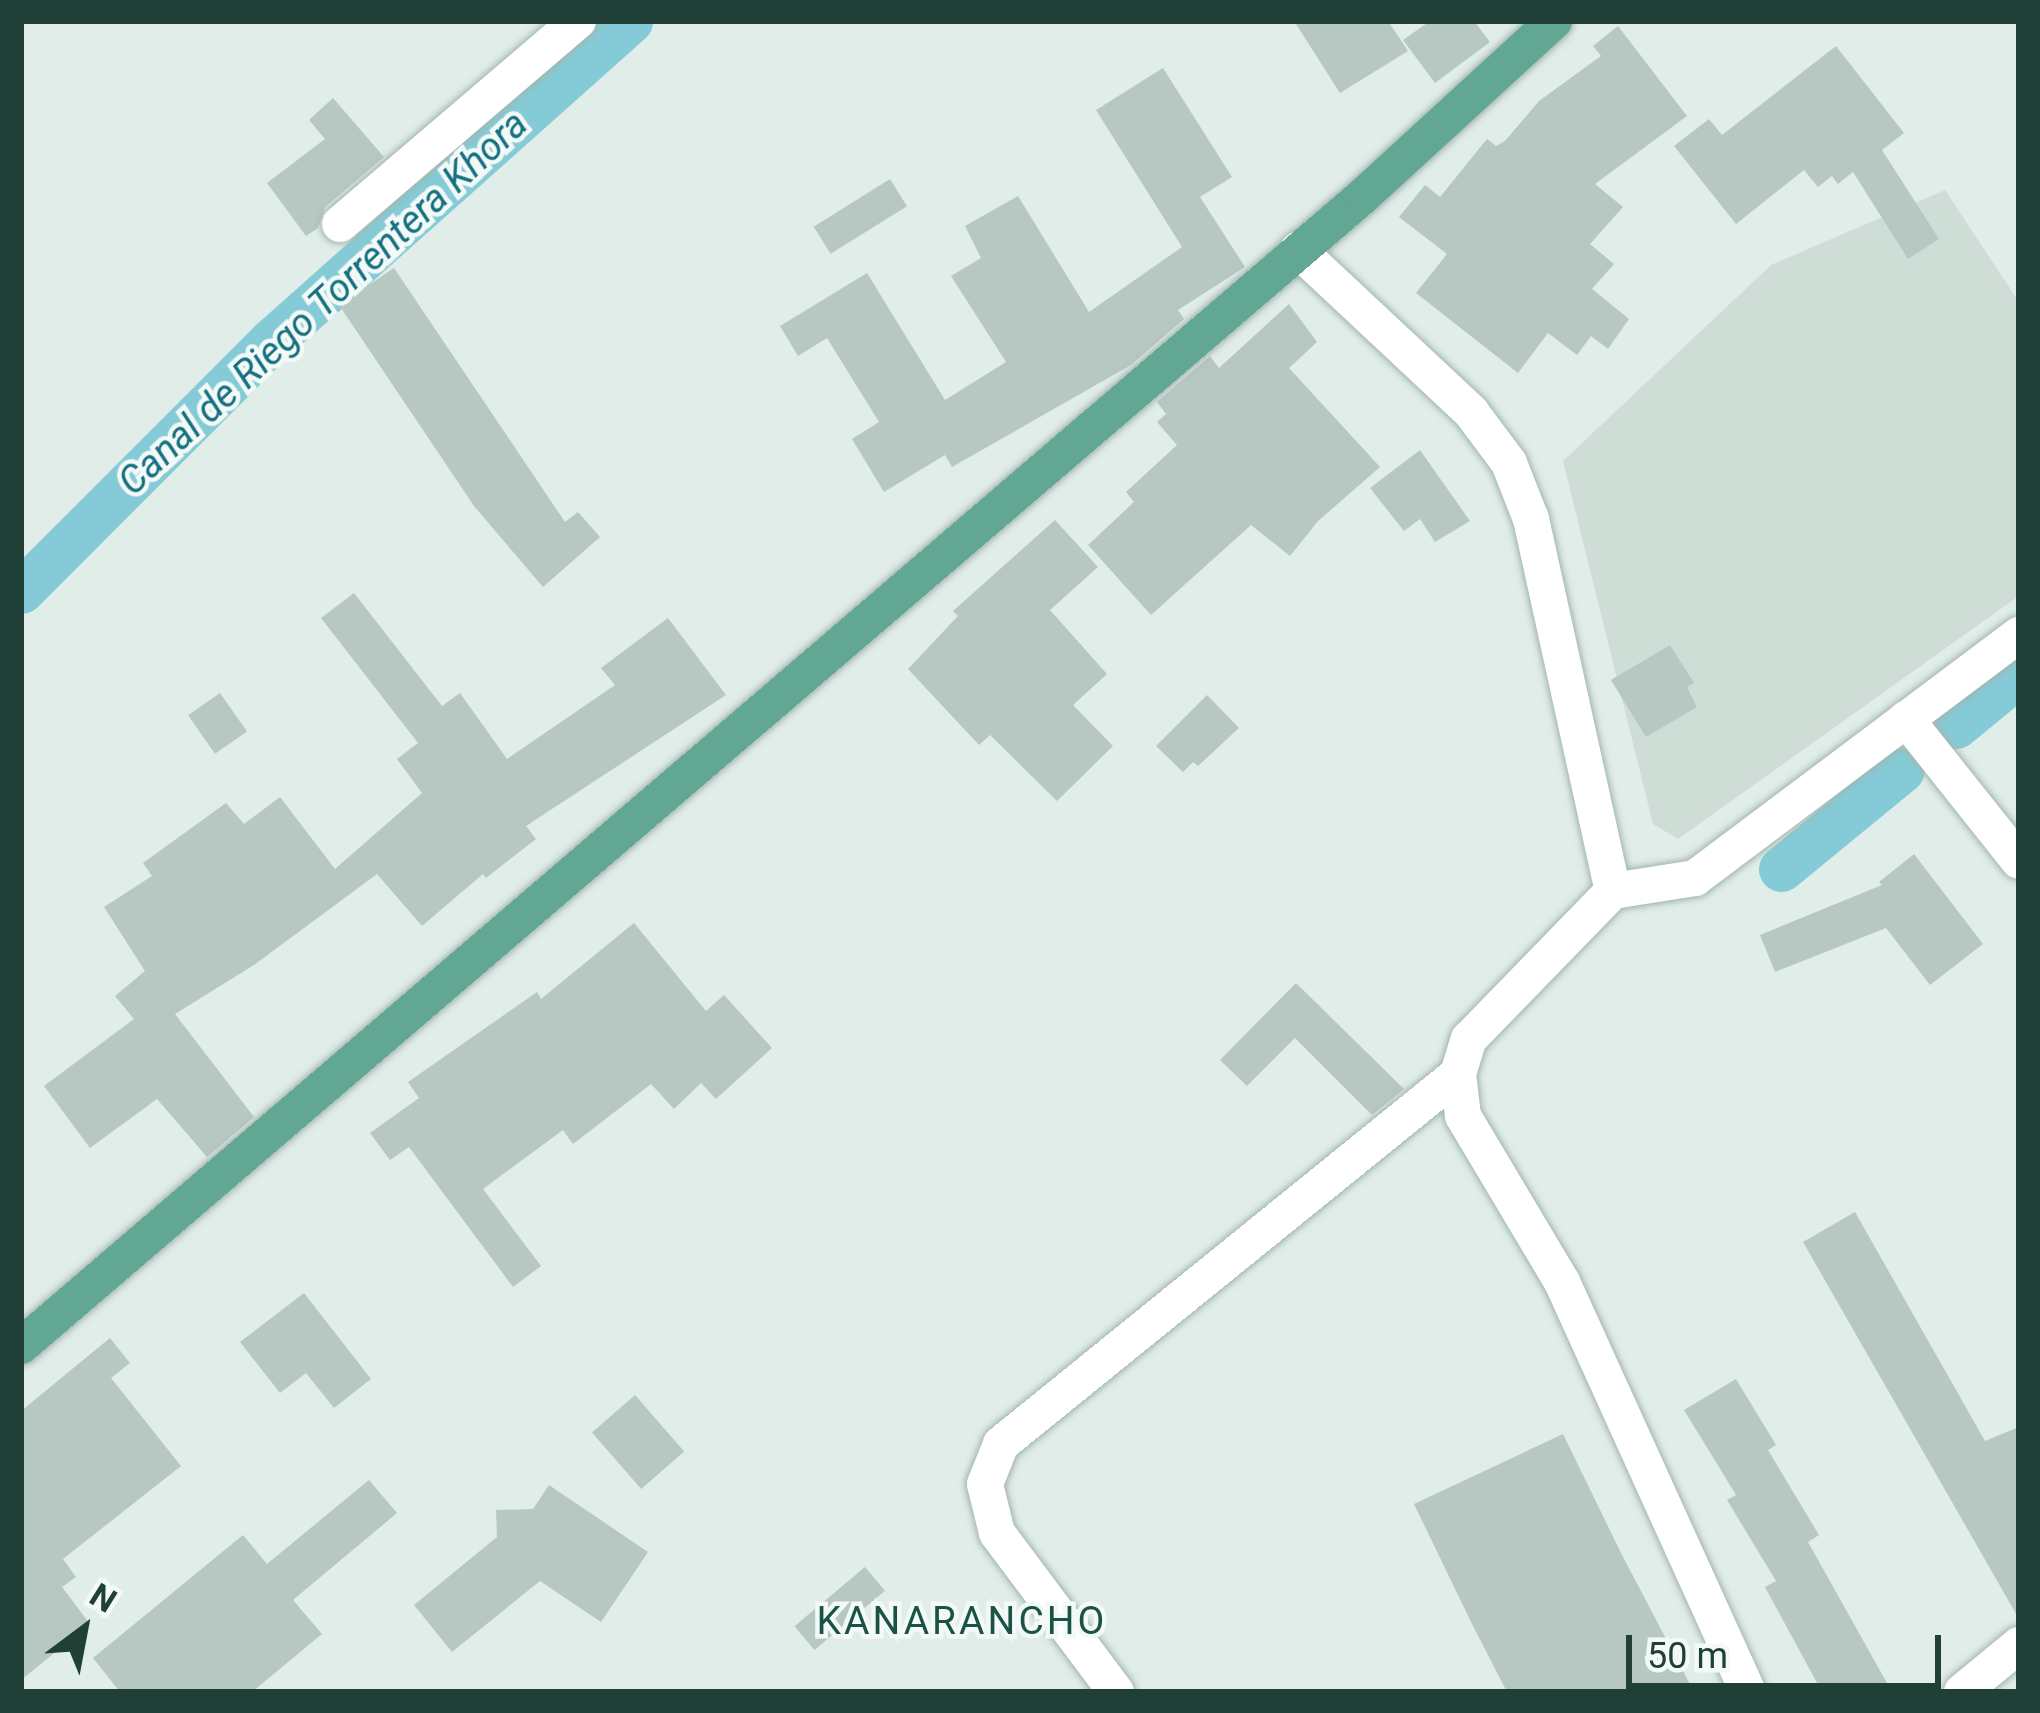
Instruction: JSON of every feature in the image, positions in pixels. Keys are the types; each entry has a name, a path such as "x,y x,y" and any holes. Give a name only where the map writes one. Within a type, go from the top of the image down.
{"main road":[{"path":"21,1346 1298,250 1554,21"}],"street":[{"path":"340,224 578,21"},
{"path":"1298,250 1471,412 1509,463 1531,519 1613,891"},
{"path":"1748,1692 1562,1282 1463,1116 1458,1074 1469,1039 1613,891 1695,878 2019,635"},
{"path":"1906,719 2019,861"},
{"path":"1116,1692 997,1533 985,1484 1001,1444 1458,1074"},
{"path":"1962,1692 2019,1645"}],"shaded area":[{"path":"1945,190 2019,302 2019,596 1678,839 1653,824 1563,461 1771,265"}],"building":[{"path":"1294,21 1388,21 1408,51 1340,93"},
{"path":"1430,21 1474,21 1490,42 1435,83 1403,40"},
{"path":"1618,26 1687,116 1595,184 1623,207 1590,244 1614,264 1592,289 1629,319 1608,349 1591,336 1577,355 1548,333 1518,373 1416,293 1447,254 1399,217 1425,185 1440,197 1487,139 1496,146 1505,141 1539,101 1601,56 1593,46"},
{"path":"1836,46 1904,133 1882,150 1939,239 1908,259 1853,172 1838,184 1832,176 1818,187 1804,170 1736,224 1674,146 1709,119 1722,135"},
{"path":"1163,68 1232,177 1200,197 1245,267 1178,310 1184,319 1131,365 952,467 945,455 884,492 852,439 879,422 827,338 798,356 780,326 867,273 945,400 1006,362 951,276 981,258 965,226 1018,196 1089,312 1182,247 1096,110"},
{"path":"333,98 384,157 325,207 318,228 306,236 267,183 325,139 309,120"},
{"path":"890,179 907,206 831,254 814,227"},
{"path":"394,268 565,522 578,512 600,537 543,587 474,506 339,305"},
{"path":"1289,304 1317,342 1289,368 1380,467 1318,521 1290,556 1251,525 1151,615 1088,545 1134,502 1126,492 1177,445 1157,422 1166,414 1157,402 1210,356 1219,368"},
{"path":"1420,450 1470,521 1435,542 1420,519 1404,531 1370,488"},
{"path":"1055,520 1098,567 1050,610 1107,674 1073,705 1113,746 1057,801 990,735 979,745 908,669 958,616 953,611"},
{"path":"354,593 442,706 460,693 507,759 615,685 601,668 668,618 726,695 526,826 536,839 486,878 483,874 422,926 377,874 254,965 175,1014 254,1117 207,1157 157,1099 90,1148 44,1086 134,1019 115,996 145,971 104,907 152,876 143,863 226,803 244,824 280,797 335,869 422,793 397,759 418,743 321,618"},
{"path":"1670,645 1694,683 1687,687 1697,707 1646,737 1611,680"},
{"path":"220,693 247,732 215,754 188,715"},
{"path":"1207,695 1239,728 1198,766 1193,762 1183,772 1156,746"},
{"path":"1914,854 1983,944 1930,985 1886,928 1775,972 1760,935 1882,885 1879,882"},
{"path":"634,923 706,1011 724,995 772,1048 716,1099 701,1083 674,1109 651,1084 573,1144 563,1130 483,1189 541,1266 513,1287 409,1147 390,1160 370,1133 419,1098 408,1082 537,992 541,999"},
{"path":"1296,983 1404,1089 1372,1115 1295,1038 1247,1086 1220,1060"},
{"path":"1855,1212 1985,1441 2019,1427 2019,1619 1803,1242"},
{"path":"304,1293 371,1379 334,1408 306,1373 280,1393 240,1342"},
{"path":"110,1338 130,1363 111,1378 181,1466 63,1559 76,1577 62,1587 90,1624 21,1680 21,1411"},
{"path":"1736,1379 1776,1445 1768,1450 1819,1535 1808,1542 1892,1692 1822,1692 1765,1587 1776,1581 1727,1500 1736,1495 1684,1410"},
{"path":"635,1395 684,1452 641,1489 592,1432"},
{"path":"1563,1434 1694,1692 1507,1692 1472,1624 1414,1504"},
{"path":"369,1480 397,1513 293,1600 322,1634 252,1692 120,1692 93,1658 243,1535 267,1564"},
{"path":"549,1485 648,1552 601,1622 540,1581 452,1652 414,1605 497,1537 496,1510 533,1509"},
{"path":"865,1567 885,1591 814,1650 795,1626"}],"waterway":[{"name":"Canal de Riego Torrentera Khora","path":"21,591 271,341 630,21"},
{"name":"Canal de Riego Torrentera Khora","path":"1956,726 2019,674"},
{"name":"Canal de Riego Torrentera Khora","path":"1781,869 1902,770"}],"district":[{"name":"KANARANCHO","path":"962,1621"}]}
